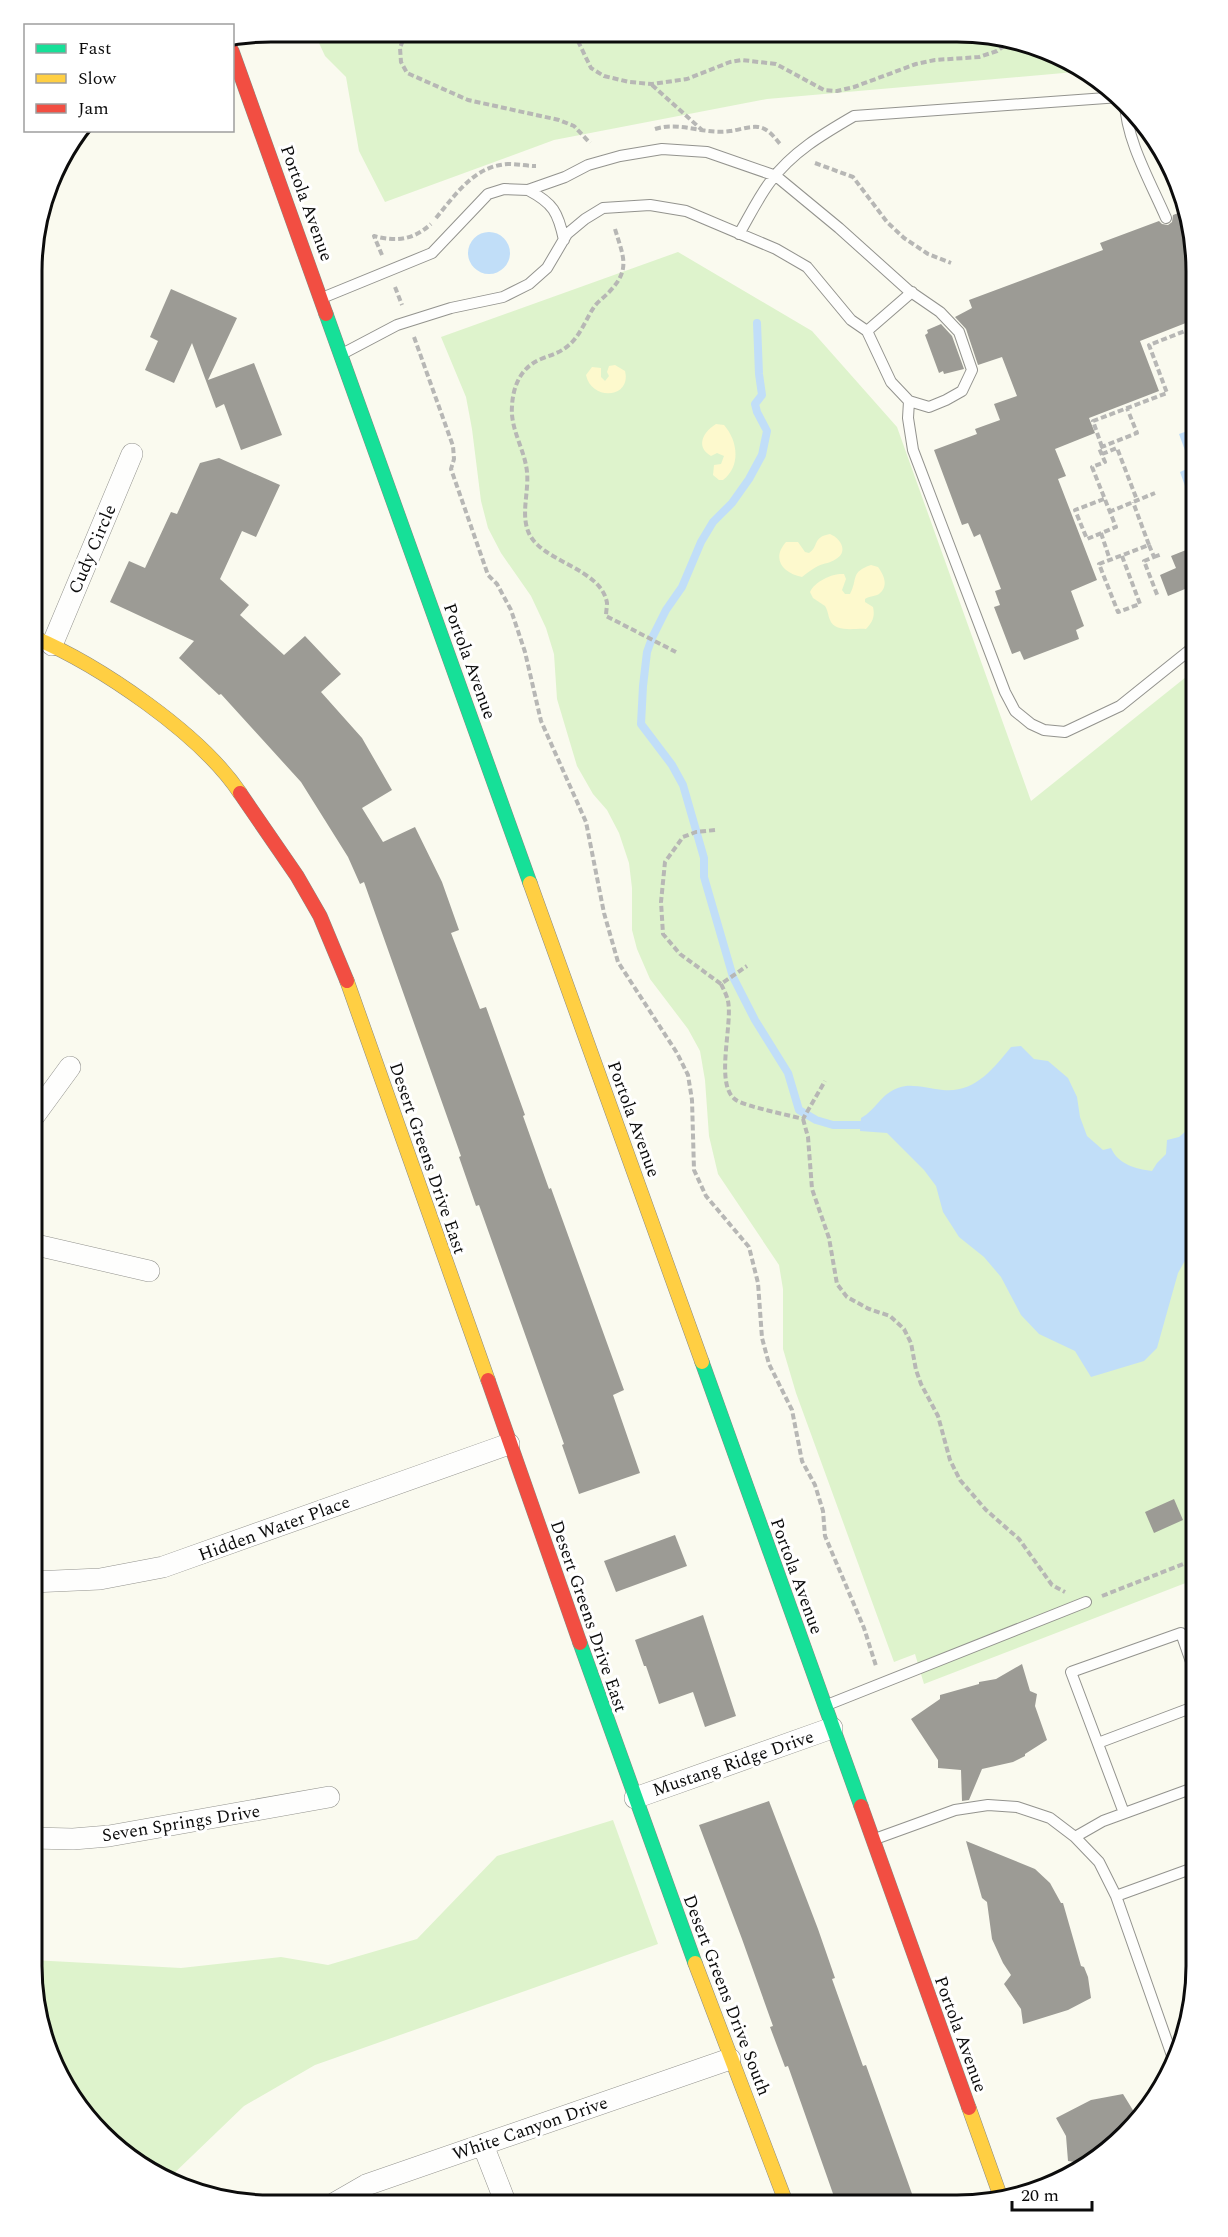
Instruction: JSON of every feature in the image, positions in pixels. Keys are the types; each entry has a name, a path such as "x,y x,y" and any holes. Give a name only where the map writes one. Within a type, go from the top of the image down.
{"main road":[{"name":"Portola Avenue","path":"234,56 999,2191"},
{"name":"Desert Greens Drive East","path":"43,641 107,677 198,744 234,783 297,876 320,916 350,989 635,1798"},
{"name":"Desert Greens Drive South","path":"635,1798 729,2059 783,2195"}],"street":[{"name":"Cudy Circle","path":"43,641 132,454"},
{"path":"42,1106 70,1067"},
{"path":"42,1246 149,1271"},
{"name":"Hidden Water Place","path":"42,1582 100,1579 163,1567 510,1444"},
{"name":"Mustang Ridge Drive","path":"635,1798 832,1728"},
{"name":"Seven Springs Drive","path":"42,1838 109,1836 329,1797"},
{"name":"White Canyon Drive","path":"349,2195 366,2185 729,2059"},
{"path":"483,2145 502,2195"}],"lane":[{"path":"739,234 776,176 794,156 820,135 855,116 1107,98"},
{"path":"1125,116 1133,142 1166,218"},
{"path":"322,297 432,253 488,194 504,189 528,190 565,177 588,165 620,156 662,148 707,152 776,176 839,228 873,261 940,312 959,332 972,370 962,391 946,400 929,407 909,401 891,382 867,331 851,320 807,267 776,249 686,211 650,205 603,208 585,219 567,234 548,268 529,284 503,297 452,308 397,325 342,354"},
{"path":"528,190 545,199 552,206 559,220 564,240"},
{"path":"867,331 912,292"},
{"path":"909,401 908,418 913,450 1005,692 1016,711 1031,724 1044,730 1065,732 1120,706 1186,653"},
{"path":"824,1706 1086,1602"},
{"path":"1124,1813 1071,1672 1181,1633 1186,1647"},
{"path":"1098,1743 1186,1710"},
{"path":"1075,1837 1103,1821 1186,1791"},
{"path":"872,1840 955,1810 988,1805 1017,1807 1050,1818 1075,1837 1099,1862 1116,1896 1170,2050"},
{"path":"1116,1896 1186,1871"}],"path":[{"path":"402,42 400,48 401,62 407,73 468,100 559,120 574,126 590,143"},
{"path":"578,42 591,68 629,82 652,84 687,80 730,62 742,60 776,64 824,90 837,91 916,64 935,60 979,57 1003,46"},
{"path":"652,84 703,130"},
{"path":"651,131 664,126 729,132 757,127 766,129 780,145"},
{"path":"582,148 598,143"},
{"path":"809,161 853,177 887,222 904,238 928,254 951,263"},
{"path":"544,164 494,166 480,172 460,189 421,233 397,240 374,236 453,446 454,459 451,469 488,575 506,597 512,610 525,652 534,700 541,721 586,822 604,913 618,962 677,1053 688,1075 692,1100 694,1170 706,1196 748,1247 758,1283 762,1338 770,1364 792,1410 802,1461 816,1485 823,1511 825,1536 864,1628 883,1683"},
{"path":"615,229 624,260 624,271 616,285 595,306 571,344 523,370 514,387 511,408 527,472 528,532 538,546 579,571 598,586 607,602 606,616 676,652"},
{"path":"1102,447 1093,421 1167,393 1149,345 1186,332"},
{"path":"1104,499 1075,510 1087,539 1116,527 1092,467 1105,462 1099,448 1137,434 1127,408"},
{"path":"1102,454 1117,448 1154,557"},
{"path":"1109,512 1155,494"},
{"path":"1101,533 1110,560"},
{"path":"1122,556 1140,604 1118,612 1099,564 1149,545"},
{"path":"1158,597 1144,561 1162,554"},
{"path":"715,830 696,832 683,837 665,862 661,902 663,934 680,954 721,984 728,1000 725,1072 728,1092 737,1101 803,1119"},
{"path":"721,984 747,966"},
{"path":"825,1081 803,1119 808,1137 812,1189 829,1238 837,1284 847,1297 869,1309 890,1316 904,1329 911,1343 921,1384 938,1416 950,1460 960,1480 986,1510 1019,1539 1052,1585 1086,1602 1186,1563"}],"green space":[{"path":"319,42 972,42 1002,46 1031,54 1071,72 767,99 554,140 385,202 359,151 346,77 325,56"},
{"path":"678,252 812,331 897,427 1031,801 1186,677 1186,1583 924,1684 915,1654 894,1662 796,1393 783,1349 783,1289 779,1265 718,1174 709,1136 705,1080 700,1051 688,1029 650,979 637,949 632,930 632,888 629,863 619,833 607,810 593,794 577,766 557,699 554,654 546,628 531,596 501,553 488,528 481,501 466,397 441,337"},
{"path":"613,1820 658,1944 315,2065 244,2106 174,2173 132,2148 109,2128 89,2105 59,2054 46,2011 42,1961 181,1968 281,1957 328,1965 417,1939 497,1856"}],"sand":[{"path":"615,365 625,371 626,380 623,387 617,391 603,393 590,384 586,375 592,367 601,368 601,377 605,381 609,376 607,372 609,366"},
{"path":"716,424 724,425 729,431 736,453 733,468 723,480 713,475 714,465 721,464 724,456 717,453 711,456 702,444 704,435"},
{"path":"830,534 842,545 840,556 834,560 818,566 802,577 789,572 781,564 780,554 786,542 798,542 805,552 809,553 821,537"},
{"path":"871,565 878,567 885,584 879,594 865,599 865,602 873,607 872,621 866,629 836,627 830,620 825,606 813,598 810,592 812,588 825,578 844,574 846,579 842,590 845,594 850,594 857,573"}],"water":[{"path":"489,232 504,238 510,253 504,268 489,274 474,268 468,253 474,238"},
{"path":"1186,432 1186,453 1179,434"},
{"path":"1186,469 1186,489 1180,472"},
{"path":"1021,1046 1034,1059 1048,1061 1068,1078 1077,1097 1080,1117 1087,1136 1103,1150 1111,1148 1118,1158 1128,1165 1152,1171 1166,1154 1167,1140 1179,1137 1186,1131 1186,1259 1178,1273 1157,1348 1144,1361 1091,1377 1075,1351 1039,1334 1021,1315 1001,1277 984,1257 959,1237 943,1212 936,1186 924,1170 887,1133 860,1131 861,1118 891,1091 906,1086 943,1090 965,1088 990,1071 1011,1047"}],"building":[{"path":"1178,213 1186,256 1186,323 1140,341 1159,391 1089,418 1095,433 1055,449 1066,476 1058,479 1097,580 1071,591 1084,626 1076,630 1079,639 1024,660 1020,651 1012,654 994,607 1000,605 995,591 1001,589 980,534 974,537 968,523 962,525 934,450 977,434 975,429 1000,420 994,404 1017,396 1002,357 978,365 966,329 955,317 972,308 969,300 1103,250 1100,243 1159,221 1168,225 1172,222 1173,215"},
{"path":"171,289 237,318 208,380 254,363 282,435 241,450 224,404 216,408 192,343 174,383 145,370 158,341 150,337"},
{"path":"941,324 952,336 964,369 939,373 925,335 928,333 927,330"},
{"path":"219,458 280,485 256,537 242,531 220,579 249,605 240,615 284,655 305,636 341,674 321,692 362,738 392,790 362,808 383,842 415,827 442,882 459,930 451,933 480,1009 486,1007 549,1189 551,1188 624,1390 613,1395 640,1473 579,1494 562,1445 564,1444 479,1205 476,1206 459,1157 461,1156 364,882 360,884 348,857 301,782 221,694 219,695 179,658 194,641 110,602 129,561 145,568 171,512 177,514 200,463"},
{"path":"1186,550 1186,591 1185,589 1168,596 1160,575 1176,568 1171,556"},
{"path":"1174,1499 1183,1520 1154,1533 1145,1512"},
{"path":"675,1535 687,1566 616,1592 604,1561"},
{"path":"703,1615 736,1716 705,1727 693,1692 659,1704 635,1640"},
{"path":"1022,1664 1030,1691 1037,1694 1035,1706 1047,1740 1013,1762 982,1769 969,1800 962,1801 961,1770 938,1768 938,1760 911,1719 940,1699 940,1695 996,1679"},
{"path":"769,1801 818,1929 835,1978 832,1979 863,2066 866,2065 912,2195 833,2195 788,2066 785,2067 770,2027 773,2026 699,1825"},
{"path":"966,1841 1035,1869 1050,1883 1063,1903 1081,1966 1084,1967 1088,1977 1091,1998 1068,2010 1023,2024 1021,2009 1004,1984 1011,1975 992,1939 987,1902 982,1898"},
{"path":"1123,2094 1134,2111 1096,2148 1075,2162 1068,2161 1066,2136 1056,2118 1091,2100"}],"waterway":[{"path":"757,323 762,395 755,404 767,431 762,455 732,503 713,522 701,542 682,587 666,610 652,638 647,652 641,724 672,765 683,785 704,858 704,877 733,977 755,1020 788,1073 799,1110 816,1120 833,1125 860,1125"}],"traffic: fast":[{"path":"326,314 530,883"},
{"path":"702,1362 861,1806"},
{"path":"580,1643 695,1963"}],"traffic: slow":[{"path":"42,641 88,665 146,703 200,747 240,793"},
{"path":"530,883 702,1362"},
{"path":"347,981 488,1380"},
{"path":"695,1963 783,2195"},
{"path":"969,2108 999,2191"}],"traffic: jam":[{"path":"234,57 326,314"},
{"path":"240,793 297,876 320,916 347,981"},
{"path":"488,1380 580,1643"},
{"path":"861,1806 969,2108"}]}
